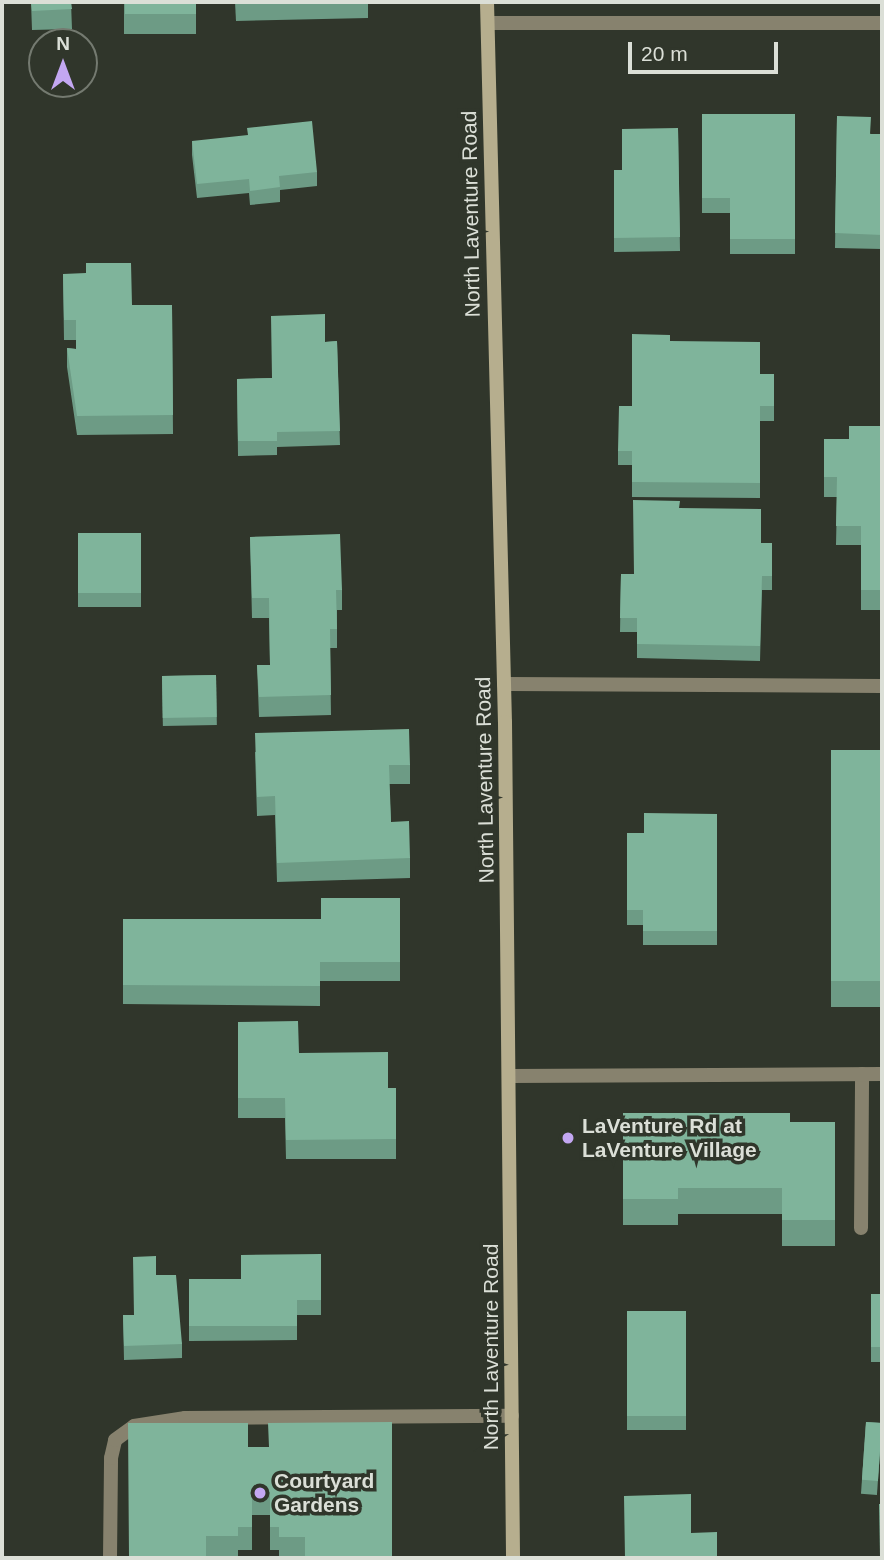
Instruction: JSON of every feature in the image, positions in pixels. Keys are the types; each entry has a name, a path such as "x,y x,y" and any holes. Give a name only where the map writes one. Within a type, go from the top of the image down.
{"street":[{"name":"North Laventure Road","path":"487,2 511,1076 513,1558"},
{"path":"488,23 882,23"},
{"path":"504,684 882,686"},
{"path":"861,1228 862,1074"},
{"path":"511,1076 882,1074"},
{"path":"110,1558 111,1458 115,1440 134,1426 185,1418 512,1416"}],"building":[{"path":"31,2 71,2 72,9 32,11"},
{"path":"125,2 196,2 196,14 125,14"},
{"path":"702,114 795,114 795,239 730,239 730,198 702,198"},
{"path":"837,116 871,117 870,134 882,134 882,235 835,233"},
{"path":"312,121 317,172 279,176 280,187 250,191 249,179 197,184 192,141 248,135 247,128"},
{"path":"678,128 680,237 614,238 614,170 622,170 622,129"},
{"path":"86,263 131,263 132,305 172,305 173,415 77,416 67,348 76,349 76,320 64,320 63,274 86,273"},
{"path":"325,314 325,342 337,341 340,431 277,432 277,441 238,441 237,379 272,378 271,316"},
{"path":"632,334 670,335 670,341 760,342 760,374 774,374 774,406 760,406 760,483 632,482 632,451 618,451 619,406 632,406"},
{"path":"849,426 882,426 882,590 861,590 861,526 836,526 837,477 824,477 824,439 849,439"},
{"path":"633,500 680,501 679,508 761,509 761,543 772,543 772,576 762,576 760,646 637,644 637,618 620,618 621,574 634,574"},
{"path":"78,533 141,533 141,593 78,593"},
{"path":"340,534 342,590 336,590 337,629 330,629 331,695 259,697 257,665 270,665 269,598 252,598 250,537"},
{"path":"216,675 217,717 163,718 162,676"},
{"path":"409,729 410,765 389,765 391,822 409,821 410,858 277,863 275,796 257,797 255,733"},
{"path":"831,750 882,750 882,981 831,981"},
{"path":"644,813 717,814 717,931 643,931 643,910 627,910 627,833 644,833"},
{"path":"321,898 400,898 400,962 320,962 320,986 123,985 123,919 321,919"},
{"path":"298,1021 299,1053 388,1052 388,1088 396,1088 396,1139 286,1140 285,1098 238,1098 238,1022"},
{"path":"623,1113 790,1113 790,1122 835,1122 835,1220 782,1220 782,1188 678,1188 678,1199 623,1199"},
{"path":"321,1254 321,1300 297,1300 297,1326 189,1326 189,1279 241,1279 241,1255"},
{"path":"156,1256 156,1275 176,1275 182,1344 124,1346 123,1315 134,1315 133,1257"},
{"path":"871,1294 882,1294 882,1347 871,1347"},
{"path":"627,1311 686,1311 686,1416 627,1416"},
{"name":"Courtyard Gardens","path":"392,1422 392,1558 305,1558 305,1537 279,1537 279,1527 270,1527 270,1492 252,1492 252,1527 238,1527 238,1536 206,1536 206,1558 129,1558 128,1423 248,1423 248,1447 269,1447 268,1423"},
{"path":"866,1422 882,1423 878,1481 862,1480"},
{"path":"691,1494 691,1533 717,1532 717,1558 625,1558 624,1496"},
{"path":"879,1504 882,1504 882,1557 880,1557"}],"place":[{"name":"LaVenture Rd at LaVenture Village","path":"568,1138"},
{"name":"Courtyard Gardens","path":"260,1493"}]}
